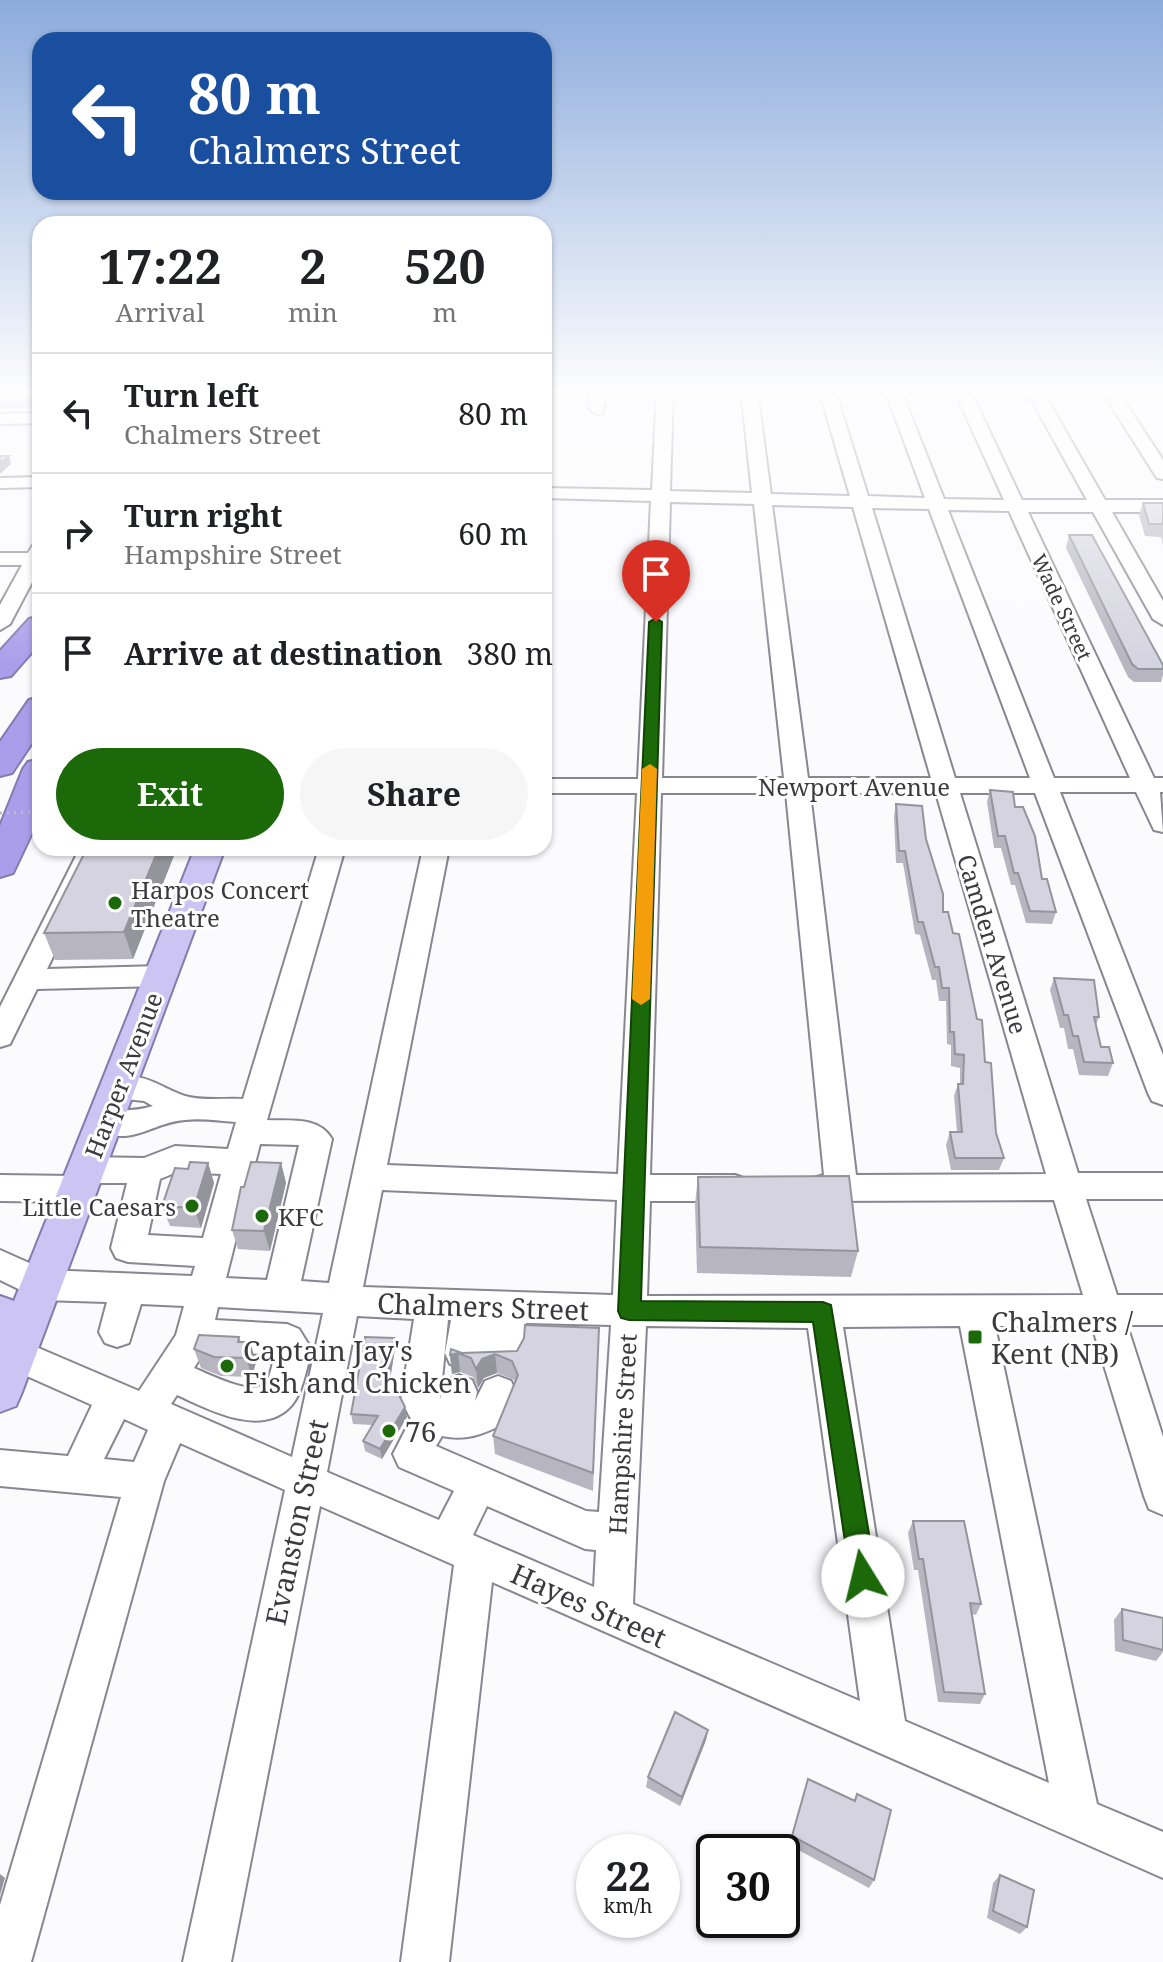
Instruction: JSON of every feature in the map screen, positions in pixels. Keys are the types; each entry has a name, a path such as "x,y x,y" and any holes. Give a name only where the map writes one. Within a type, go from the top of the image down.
{"highway":[{"path":"0,669 32,634"},
{"path":"0,766 32,719"},
{"path":"0,813 32,763"},
{"path":"0,865 32,795"}],"main road":[{"name":"Harper Avenue","path":"9,1350 41,1285 207,856"}],"street":[{"path":"0,483 32,482"},
{"name":"Hampshire Street","path":"612,1615 629,1311 662,482"},
{"path":"760,482 841,1187"},
{"name":"Camden Avenue","path":"854,482 1066,1187 1163,1496"},
{"path":"928,482 1163,1093"},
{"name":"Wade Street","path":"1004,482 1154,785 1163,824"},
{"path":"1085,482 1163,619"},
{"path":"552,493 1015,506 1163,506"},
{"path":"0,559 32,556"},
{"path":"0,624 32,566"},
{"name":"Newport Avenue","path":"552,786 1154,785"},
{"path":"0,1036 89,856"},
{"path":"79,1475 93,1439 144,1410 185,1351 330,856"},
{"name":"Evanston Street","path":"207,1962 434,856"},
{"path":"30,979 161,976"},
{"path":"110,1106 137,1124 182,1108 247,1135"},
{"path":"0,1188 146,1171 247,1135 306,1133 316,1139 281,1295"},
{"path":"215,1249 236,1220 255,1160 263,1149 278,1145 314,1147"},
{"path":"117,1332 128,1248 146,1171"},
{"path":"368,1177 634,1188 1163,1186"},
{"path":"128,1248 215,1249"},
{"name":"Chalmers Street","path":"0,1264 41,1285 433,1305 629,1311 1163,1310"},
{"path":"433,1305 419,1400 466,1406 412,1454 585,1530 617,1533"},
{"path":"484,1354 491,1307"},
{"path":"974,1311 1078,1818"},
{"path":"823,1312 886,1735"},
{"path":"279,1337 292,1344 294,1350 284,1383 276,1397 265,1405 240,1402 185,1351 279,1337"},
{"name":"Hayes Street","path":"9,1350 1163,1855"},
{"path":"7,1962 145,1481 144,1410"},
{"path":"0,1468 145,1481"},
{"path":"425,1962 462,1549 478,1484"}],"path":[{"path":"0,813 32,812"}],"building":[{"path":"1143,503 1163,503 1163,524 1149,524"},
{"path":"1069,535 1092,535 1163,669 1138,669 1132,664"},
{"path":"990,790 1013,792 1015,807 1023,807 1035,836 1042,879 1047,879 1056,912 1030,911 1018,873 1014,873 1005,836 998,836"},
{"path":"896,804 922,806 926,839 943,894 943,912 948,912 953,933 959,934 977,1019 982,1020 985,1062 991,1063 996,1133 1004,1158 955,1158 950,1132 962,1132 958,1084 963,1084 964,1055 955,1054 954,1032 950,1032 949,988 942,988 939,967 935,967 923,922 918,922 905,851 899,851"},
{"path":"83,856 156,856 124,932 44,933"},
{"path":"1054,978 1094,980 1099,1017 1094,1017 1101,1047 1109,1047 1113,1063 1084,1062 1078,1036 1073,1036 1068,1015 1064,1015"},
{"path":"190,1162 208,1163 194,1208 162,1206 175,1168 188,1169"},
{"path":"251,1162 281,1163 264,1231 232,1230 241,1187 244,1187"},
{"path":"849,1176 858,1251 700,1247 698,1177"},
{"path":"525,1325 599,1328 593,1473 493,1436 518,1375 512,1361 495,1354 482,1359 476,1369 471,1358 458,1353 450,1355 451,1349 462,1353 517,1351 524,1338"},
{"path":"199,1335 239,1337 238,1342 250,1342 246,1358 214,1357 194,1349"},
{"path":"365,1337 394,1338 385,1390 399,1395 405,1407 380,1449 363,1441 378,1416 351,1414"},
{"path":"913,1521 964,1521 981,1604 970,1603 985,1694 944,1692 923,1559 919,1559"},
{"path":"1122,1609 1163,1618 1163,1650 1123,1640"},
{"path":"675,1712 708,1730 682,1797 648,1777"},
{"path":"808,1779 855,1801 857,1794 891,1810 874,1880 800,1840 800,1834 793,1834"},
{"path":"1000,1875 1034,1890 1027,1927 993,1911"}],"slow traffic":[{"path":"641,999 650,769"}],"place":[{"name":"Harpos Concert Theatre","path":"115,903"},
{"name":"Little Caesars","path":"192,1206"},
{"name":"KFC","path":"262,1216"},
{"name":"Chalmers / Kent (NB)","path":"975,1337"},
{"name":"Captain Jay's Fish and Chicken","path":"227,1366"},
{"name":"76","path":"389,1431"}],"route":[{"path":"656,622 629,1311 823,1312 863,1576"}]}
